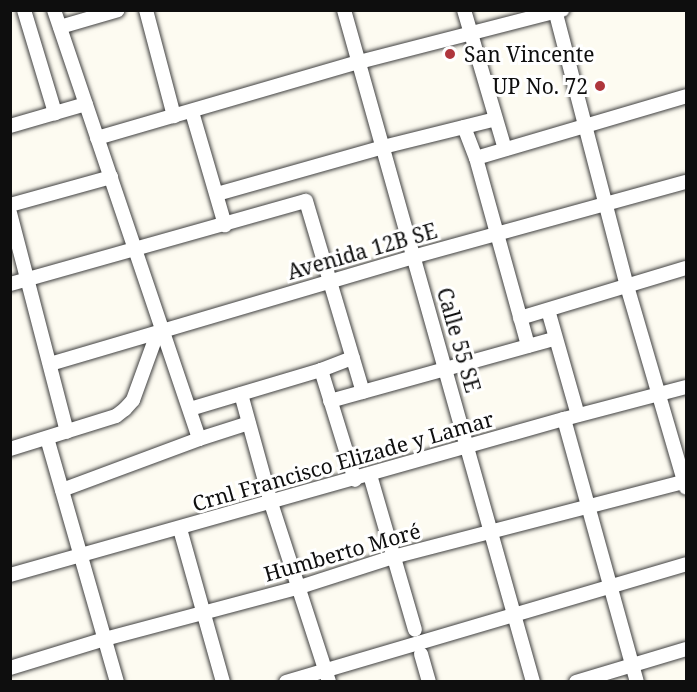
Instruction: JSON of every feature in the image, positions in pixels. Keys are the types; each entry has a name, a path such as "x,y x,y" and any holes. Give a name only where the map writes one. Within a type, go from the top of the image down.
{"street":[{"path":"24,10 55,113"},
{"path":"54,10 136,251 160,333 190,409 199,439"},
{"path":"60,27 117,10"},
{"path":"146,10 174,116"},
{"name":"Calle 55 SE","path":"344,10 533,681"},
{"path":"464,10 505,149"},
{"path":"98,138 359,62 557,11 608,204 627,286 686,484"},
{"path":"476,158 687,96"},
{"path":"10,126 86,104"},
{"path":"192,112 225,225"},
{"path":"217,194 382,147 496,119"},
{"path":"464,127 476,158 528,346"},
{"path":"10,206 111,177"},
{"name":"Avenida 12B SE","path":"50,364 413,257 687,182"},
{"path":"10,284 136,251 306,201 363,392"},
{"path":"10,213 67,432"},
{"path":"519,318 687,268"},
{"path":"548,310 554,339 578,415"},
{"path":"10,449 116,416 134,400 160,333"},
{"path":"330,401 554,339"},
{"path":"190,409 321,370 353,358"},
{"path":"321,370 355,480"},
{"name":"Crnl Francisco Elizade y Lamar","path":"10,575 355,480 564,418 687,387"},
{"path":"241,394 272,503 327,676"},
{"path":"564,418 587,508 637,681"},
{"path":"62,490 199,439 249,423"},
{"path":"47,438 117,681"},
{"path":"370,475 415,630"},
{"name":"Humberto Moré","path":"11,667 105,639 300,587 393,557 686,484"},
{"path":"180,529 201,613 223,681"},
{"path":"286,681 327,676 514,614 687,564"},
{"path":"576,681 687,649"},
{"path":"421,654 429,681"},
{"path":"11,667 15,681"}],"place":[{"name":"San Vincente","path":"450,54"},
{"name":"UP No. 72","path":"600,86"}]}
